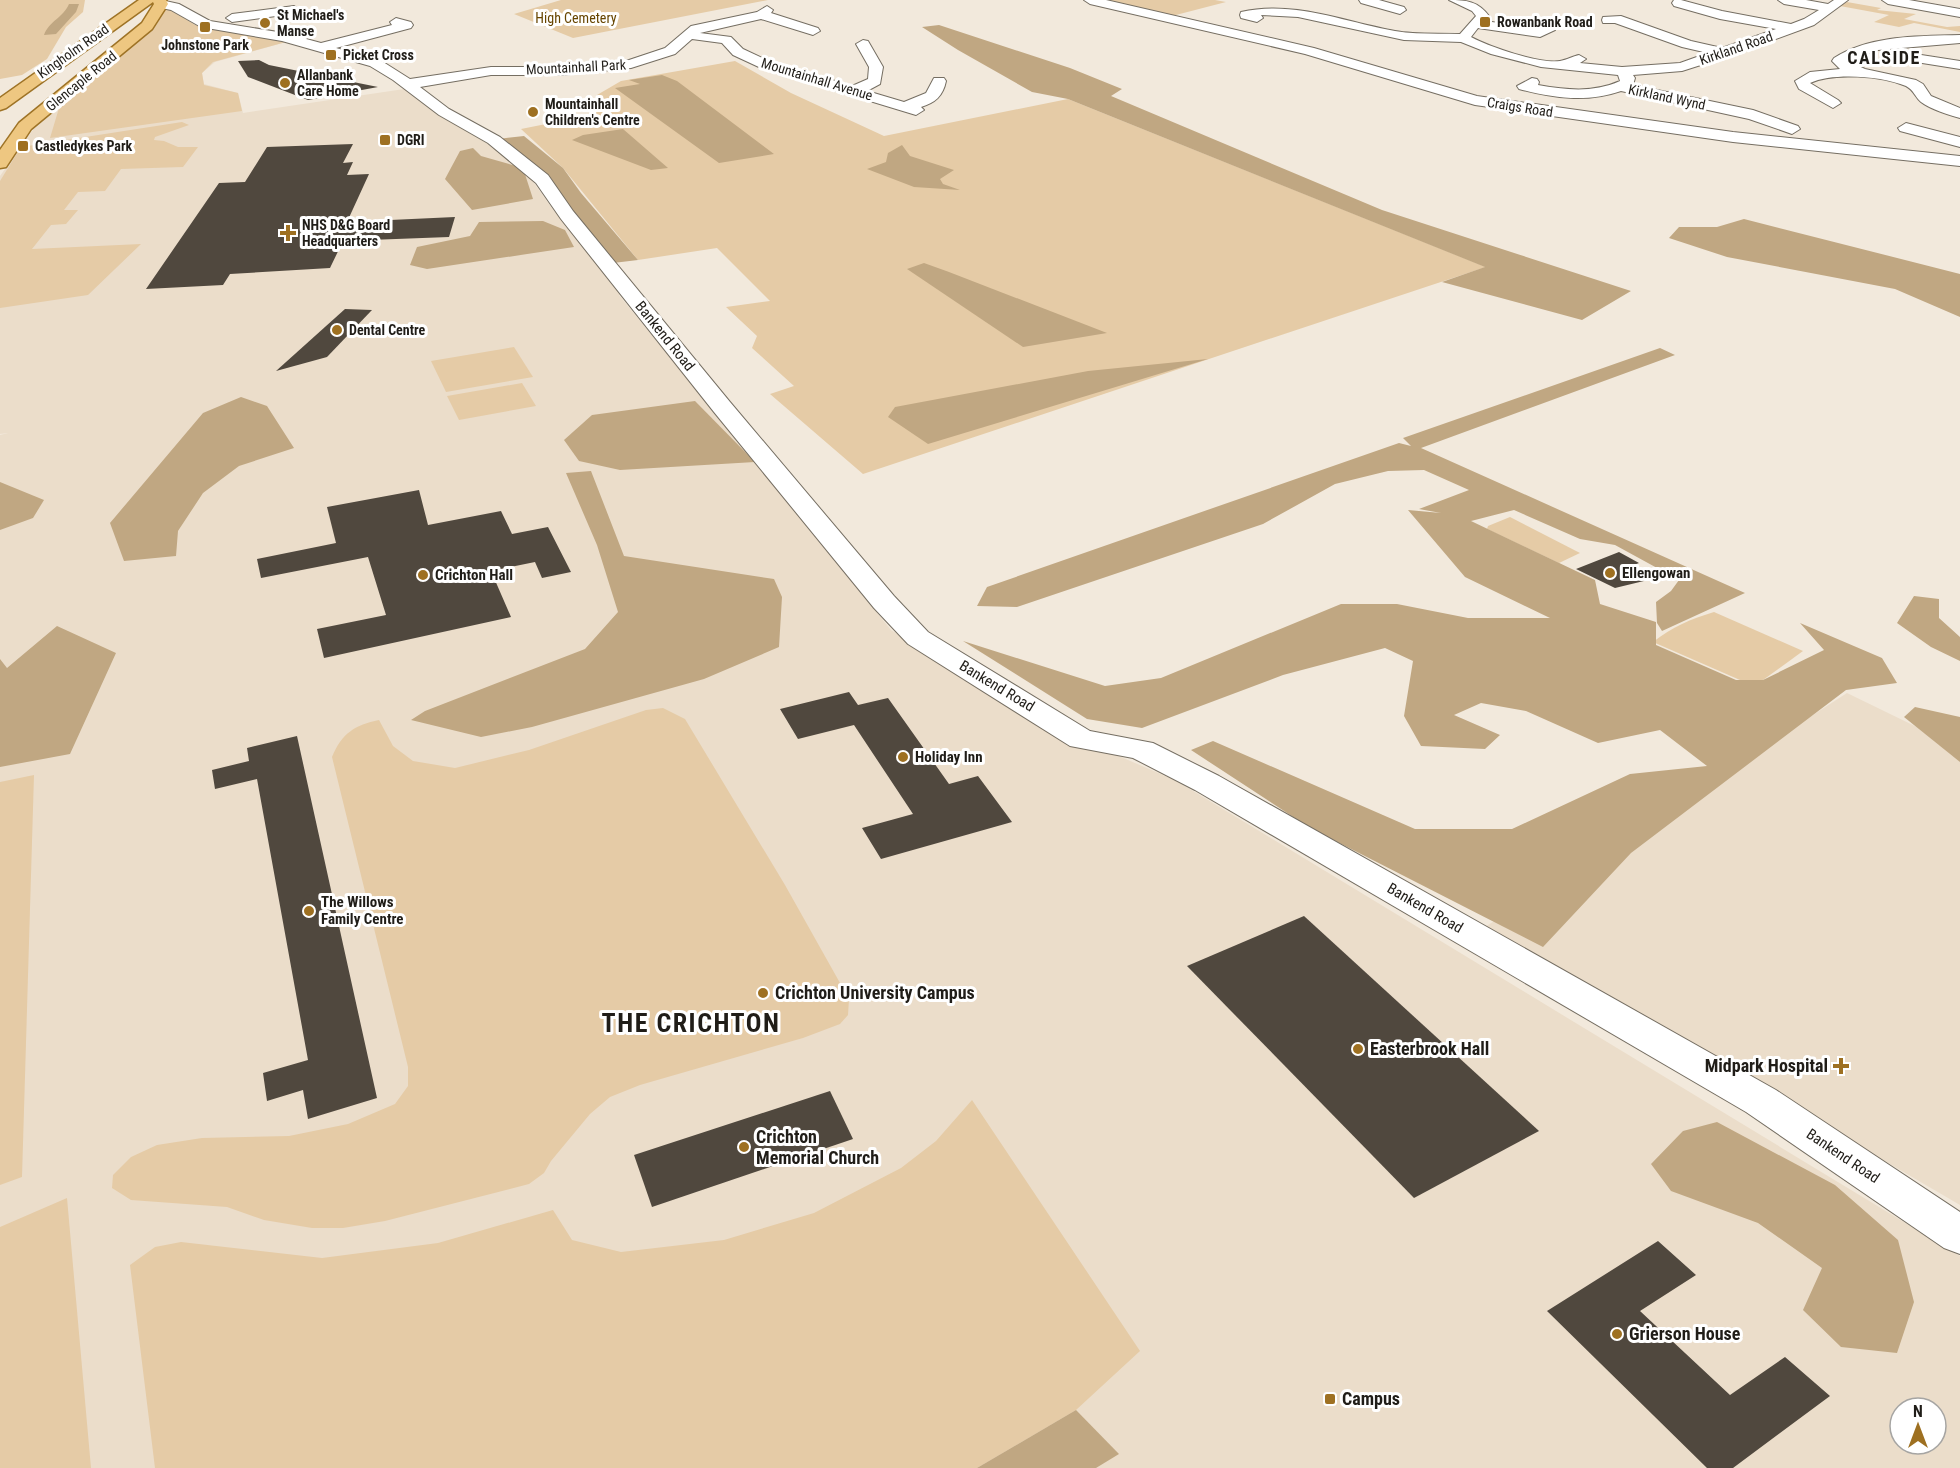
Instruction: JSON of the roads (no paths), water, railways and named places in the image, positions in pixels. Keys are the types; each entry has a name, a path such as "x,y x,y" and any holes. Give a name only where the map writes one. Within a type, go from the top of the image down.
{"main road":[{"name":"Kingholm Road","path":"0,105 172,6"},
{"name":"Glencaple Road","path":"0,163 25,126 172,6"}],"street":[{"name":"Craigs Road","path":"1090,0 1309,51 1475,100 1721,136 1960,161"},
{"path":"1365,0 1400,10"},
{"path":"1455,0 1481,12 1483,16 1467,31 1464,38"},
{"path":"1784,0 1830,8"},
{"name":"Kirkland Road","path":"1523,86 1579,96 1598,95 1622,79 1676,68 1794,28 1809,22 1842,0"},
{"path":"1888,0 1960,13"},
{"path":"1678,3 1720,15 1794,28"},
{"path":"172,6 294,10"},
{"name":"Bankend Road","path":"172,6 375,63 408,84 444,112 494,140 542,180 567,216 722,407 884,602 918,638 1081,740 1142,750 1238,801 1761,1101 1960,1235"},
{"path":"1257,18 1246,15 1267,10 1290,12 1408,36 1464,38 1488,49 1560,66 1584,54 1603,57"},
{"name":"Mountainhall Park","path":"408,84 470,73 529,76 631,64 670,51 696,29 764,13 798,29 815,31"},
{"path":"1617,19 1687,44 1724,53"},
{"path":"321,47 406,25 396,22"},
{"path":"1477,24 1540,33 1548,30"},
{"path":"1337,39 1365,28"},
{"name":"Mountainhall Avenue","path":"687,35 726,40 738,52 766,65 910,108 934,96 939,81"},
{"path":"1940,88 1918,87 1900,79 1860,72 1845,67 1839,61 1869,49 1894,43 1960,39"},
{"path":"854,91 875,81 876,67 863,44"},
{"path":"1869,49 1960,65"},
{"path":"581,55 602,67"},
{"name":"Kirkland Road","path":"1560,66 1622,79"},
{"path":"1808,100 1830,102 1804,86 1802,81 1815,75 1860,72"},
{"name":"Kirkland Wynd","path":"1622,79 1712,106 1770,120 1792,129"},
{"path":"1918,87 1926,99 1960,112"},
{"name":"Kirkland Wynd","path":"1693,115 1712,106"},
{"path":"1910,131 1960,141"}],"place":[{"name":"Rowanbank Road","path":"1485,22"},
{"name":"St Michael's Manse","path":"265,23"},
{"name":"Johnstone Park","path":"205,27"},
{"name":"Picket Cross","path":"331,55"},
{"name":"Allanbank Care Home","path":"285,83"},
{"name":"Mountainhall Children's Centre","path":"533,112"},
{"name":"DGRI","path":"385,140"},
{"name":"Castledykes Park","path":"23,146"},
{"name":"NHS D&G Board Headquarters","path":"288,233"},
{"name":"Dental Centre","path":"337,330"},
{"name":"Ellengowan","path":"1610,573"},
{"name":"Crichton Hall","path":"423,575"},
{"name":"Holiday Inn","path":"903,757"},
{"name":"The Willows Family Centre","path":"309,911"},
{"name":"Crichton University Campus","path":"763,993"},
{"name":"Easterbrook Hall","path":"1358,1049"},
{"name":"Midpark Hospital","path":"1841,1066"},
{"name":"Crichton Memorial Church","path":"744,1147"},
{"name":"Grierson House","path":"1617,1334"},
{"name":"Campus","path":"1330,1399"}],"district":[{"name":"CALSIDE","path":"1884,58"},
{"name":"THE CRICHTON","path":"691,1023"}],"park label":[{"name":"High Cemetery","path":"576,18"}]}
